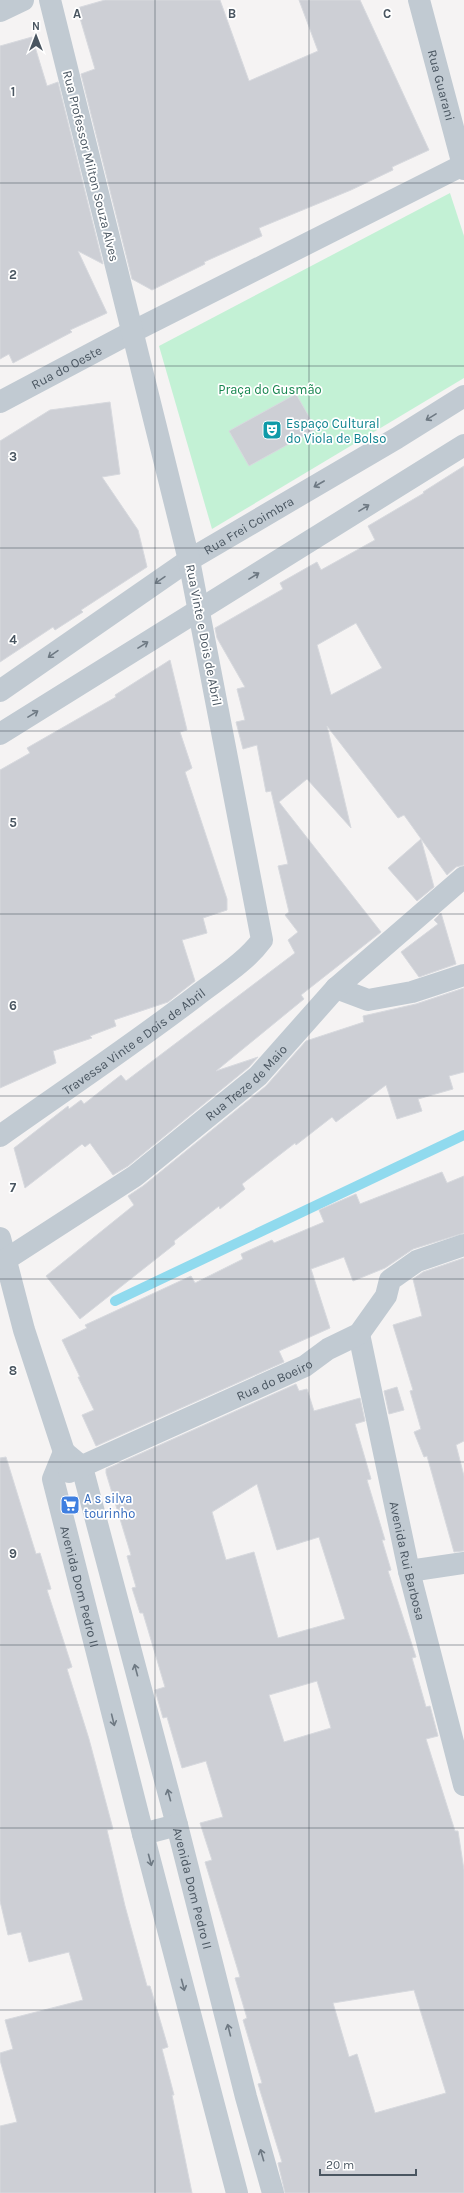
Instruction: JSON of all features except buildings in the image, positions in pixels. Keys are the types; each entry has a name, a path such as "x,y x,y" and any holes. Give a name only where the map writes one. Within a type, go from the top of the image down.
{"street":[{"path":"0,11 23,0"},
{"name":"Rua Professor Milton Souza Alves","path":"50,0 132,332"},
{"name":"Rua Guarani","path":"419,0 463,167"},
{"path":"132,332 463,167"},
{"name":"Rua do Oeste","path":"0,402 132,332"},
{"name":"Rua Vinte e Dois de Abril","path":"132,332 200,610 262,940"},
{"name":"Rua Frei Coimbra","path":"0,691 189,560 397,438 464,396"},
{"path":"0,734 464,445"},
{"name":"Rua Treze de Maio","path":"5,1260 135,1176 258,1076 336,988 464,877"},
{"name":"Travessa Vinte e Dois de Abril","path":"0,1136 168,1018 234,968 255,950 262,940"},
{"path":"336,988 368,1000 412,992 464,975"},
{"path":"0,1238 24,1330 64,1452 82,1467"},
{"path":"360,1334 386,1296 390,1280 417,1261 464,1245"},
{"name":"Rua do Boeiro","path":"53,1479 279,1376 305,1366 328,1349 360,1334"},
{"name":"Avenida Rui Barbosa","path":"360,1334 409,1571 464,1785"},
{"path":"53,1479 64,1452"},
{"name":"Avenida Dom Pedro II","path":"82,1467 177,1825 246,2097 273,2193"},
{"name":"Avenida Dom Pedro II","path":"53,1479 143,1834 237,2193"},
{"path":"409,1571 464,1563"},
{"path":"143,1834 177,1825"},
{"path":"214,2105 246,2097"}],"green space":[{"name":"Praça do Gusmão","path":"450,193 464,236 464,378 212,529 159,346"}],"waterway":[{"path":"115,1301 464,1135"}],"place":[{"name":"Espaço Cultural do Viola de Bolso","path":"272,430"},
{"name":"A s silva tourinho","path":"70,1505"}]}
